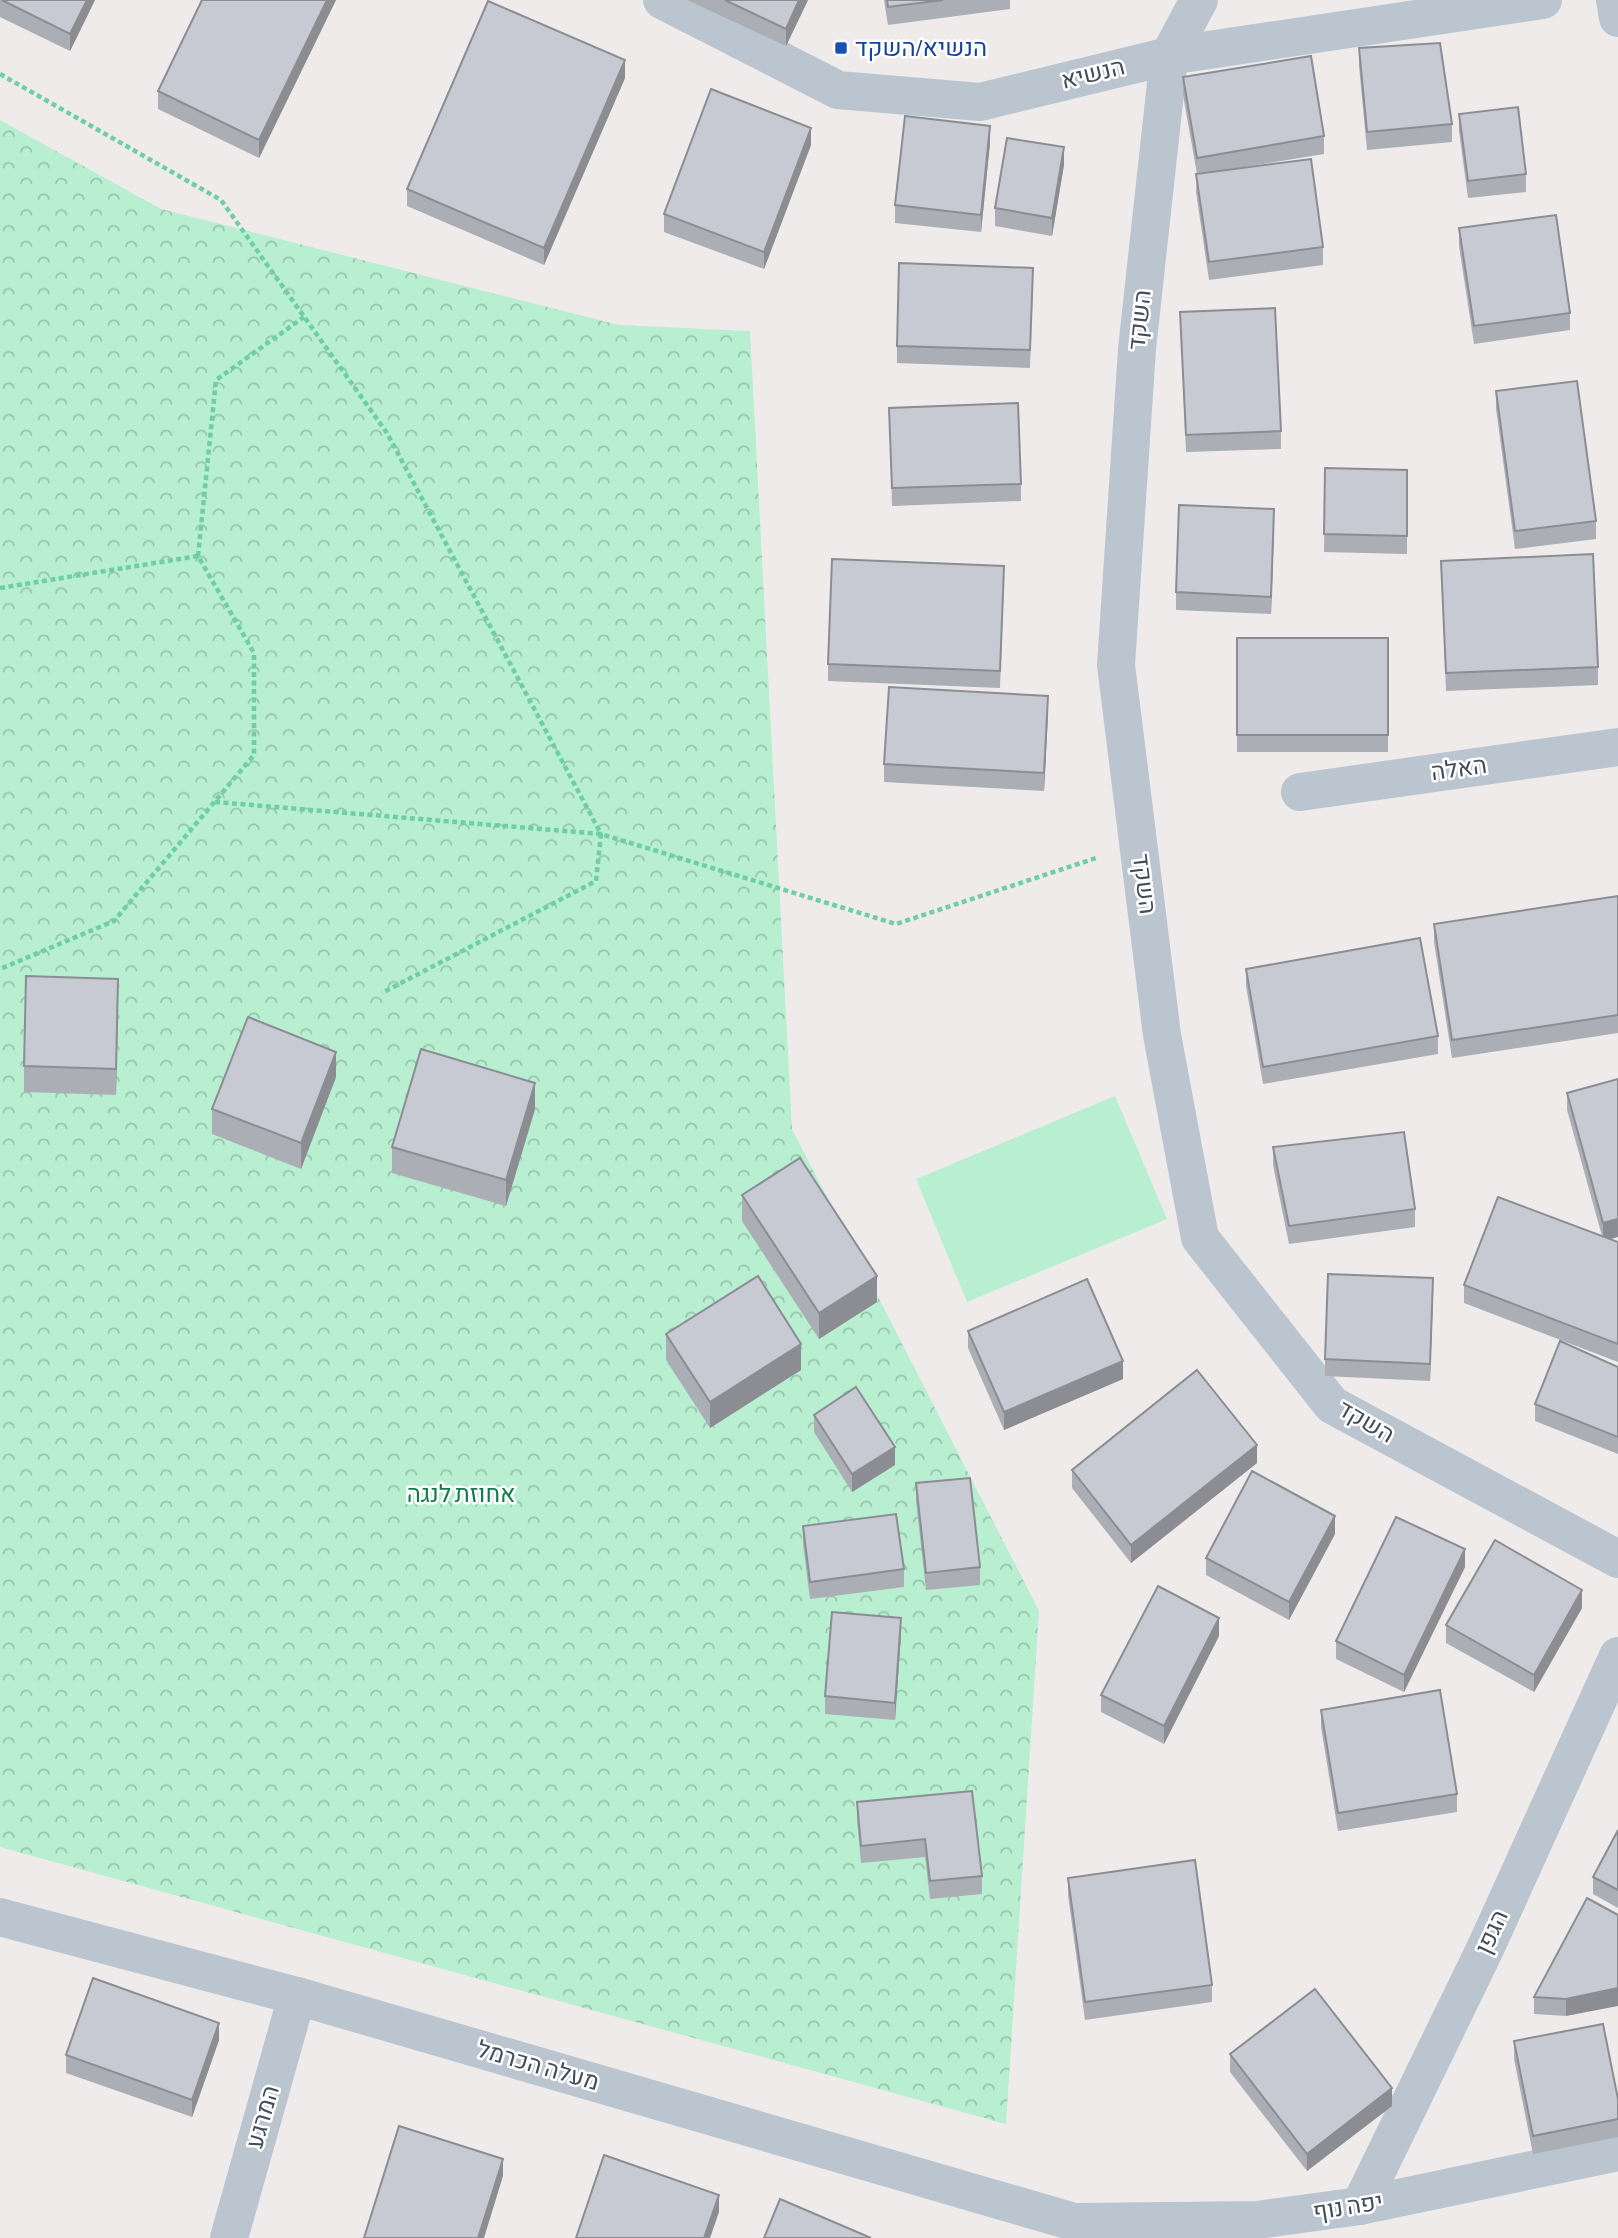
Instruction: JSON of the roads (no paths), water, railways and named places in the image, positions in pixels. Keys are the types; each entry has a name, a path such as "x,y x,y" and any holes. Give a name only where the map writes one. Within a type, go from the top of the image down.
{"street":[{"name":"הנשיא","path":"662,0 838,90 980,102 1169,56 1543,0"},
{"name":"השקד","path":"1199,0 1169,56 1137,349 1116,664 1162,1035 1200,1238 1332,1405 1618,1559"},
{"path":"1615,0 1618,18"},
{"name":"האלה","path":"1300,792 1618,747"},
{"name":"הגפן","path":"1360,2206 1485,1949 1618,1656"},
{"name":"מעלה הכרמל","path":"0,1917 297,1996 1074,2230"},
{"name":"המרגע","path":"229,2238 297,1996"},
{"name":"יפה נוף","path":"1074,2230 1257,2220 1360,2206 1618,2152"}],"place":[{"name":"הנשיא/השקד","path":"841,48"}],"park label":[{"name":"אחוזת לנגה","path":"461,1494"}]}
